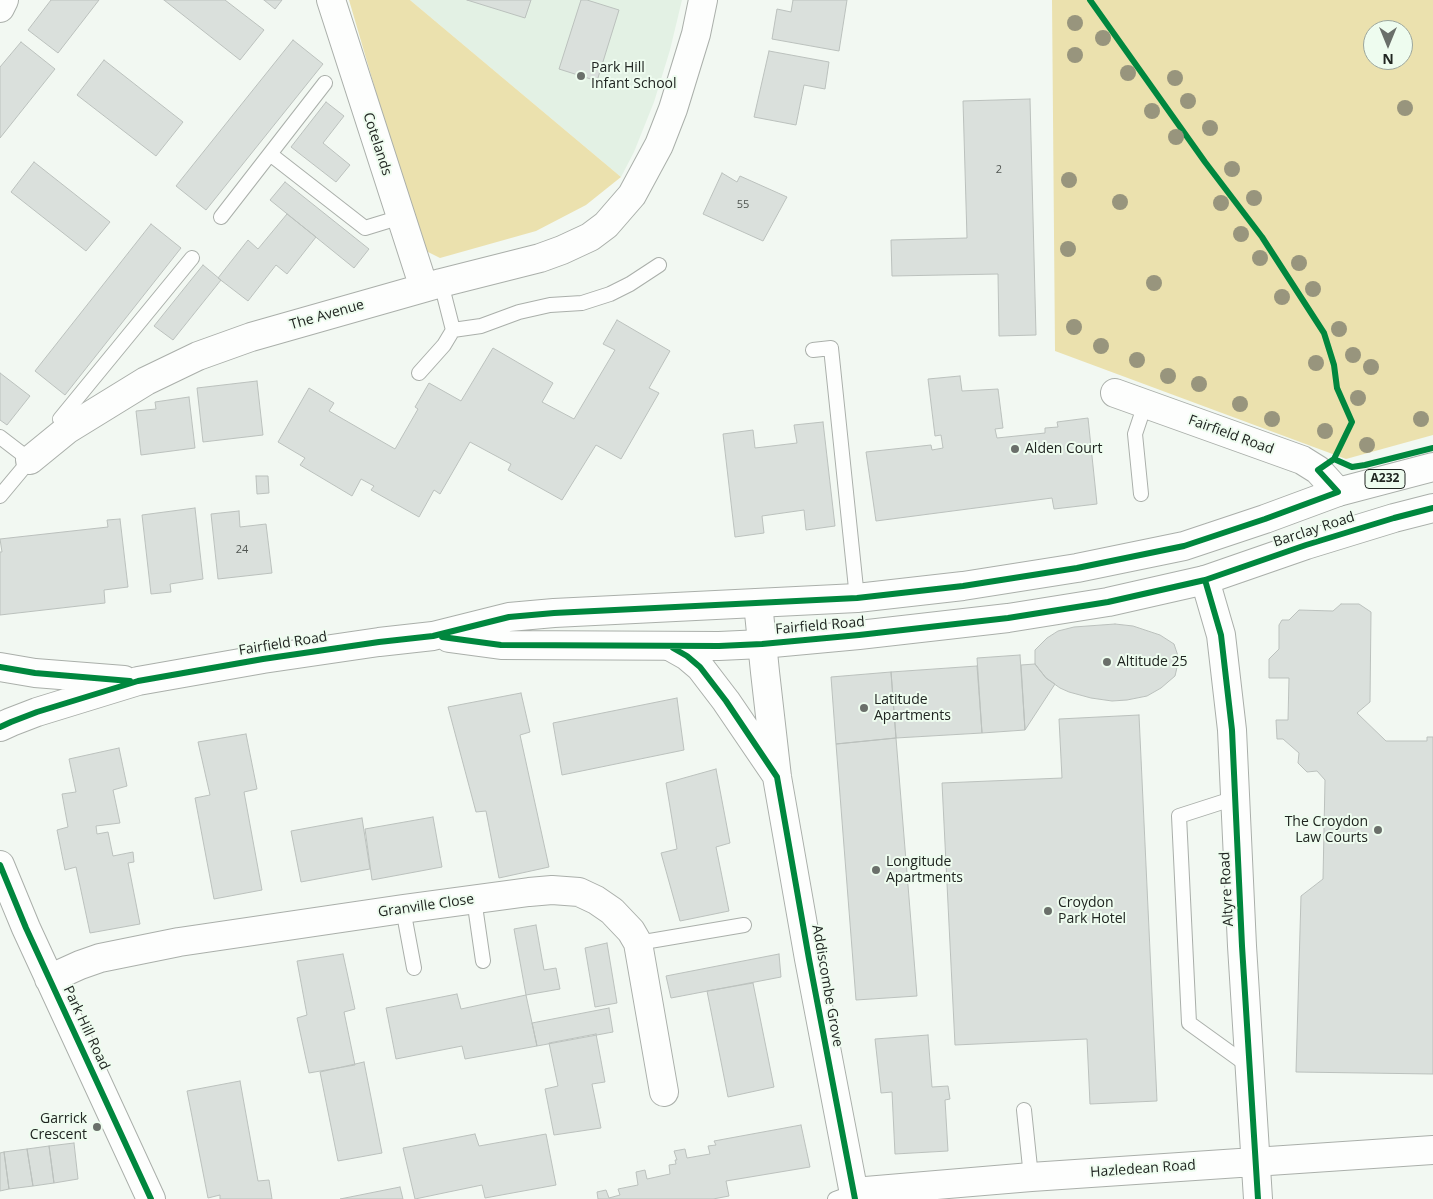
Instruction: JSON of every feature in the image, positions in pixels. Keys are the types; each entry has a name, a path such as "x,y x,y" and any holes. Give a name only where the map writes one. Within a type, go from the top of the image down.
{"main road":[{"path":"0,8 4,0"},
{"name":"Cotelands","path":"331,0 400,217 432,286"},
{"name":"The Avenue","path":"30,460 68,429 146,381 198,356 252,337 432,286 540,258 590,237 606,225 632,195 656,152 672,110 696,34 703,0"},
{"name":"Fairfield Road","path":"1114,393 1302,460 1318,470 1338,492"},
{"name":"Barclay Road","path":"1184,546 1338,492 1433,468"},
{"name":"Barclay Road","path":"1205,580 1306,545 1433,508"},
{"name":"Fairfield Road","path":"0,727 37,712 138,681 263,659 434,636 510,618 554,613 857,598 921,592 996,582 1077,568 1184,546"},
{"name":"Fairfield Road","path":"434,636 501,645 671,647 762,644 1008,618 1108,602 1205,580"},
{"name":"Altyre Road","path":"1205,580 1221,635 1232,730 1242,946 1258,1199"},
{"name":"Addiscombe Grove","path":"758,603 777,777 848,1197"},
{"path":"671,647 687,656 700,667 726,701 777,777"},
{"name":"Fairfield Road","path":"0,667 34,673 138,681"},
{"name":"Park Hill Road","path":"1,862 26,928 151,1199"},
{"name":"Granville Close","path":"49,978 100,958 179,942 474,899 552,890 579,892 596,900 612,911 631,931 638,943 664,1092"},
{"name":"Hazledean Road","path":"848,1197 1031,1177 1433,1150"}],"lane":[{"path":"221,217 325,83"},
{"path":"270,154 365,228 400,217"},
{"path":"68,429 60,419 192,258"},
{"path":"453,330 481,326 519,312 550,305 582,303 610,294 630,284 659,265"},
{"path":"432,286 453,330"},
{"path":"420,373 444,345 453,330"},
{"path":"814,350 831,348 857,598"},
{"path":"1141,494 1135,434 1145,404"},
{"path":"0,437 30,460 0,496"},
{"path":"1234,798 1179,816 1189,1023 1251,1068"},
{"path":"474,899 483,961"},
{"path":"404,909 414,968"},
{"path":"638,943 744,925"},
{"path":"1024,1110 1031,1177"}],"shaded area":[{"path":"349,0 410,0 621,177 586,205 536,231 440,258 422,249"},
{"name":"Park Hill Infant School","path":"410,0 682,0 670,50 654,102 634,152 621,177"},
{"path":"1052,0 1433,0 1433,435 1346,459 1055,351"}],"building":[{"path":"51,0 99,0 58,53 28,30"},
{"path":"164,0 225,0 264,30 240,60"},
{"path":"264,0 282,0 275,9"},
{"path":"467,0 531,0 525,18"},
{"path":"581,0 587,0 619,10 597,81 559,69"},
{"path":"793,0 847,0 839,51 772,39 777,9 791,12"},
{"path":"293,40 323,64 206,210 176,186"},
{"path":"21,42 55,69 0,138 0,67"},
{"path":"769,51 829,62 825,89 804,85 796,125 754,117"},
{"path":"104,60 183,122 156,156 77,95"},
{"path":"1030,99 1036,335 999,336 998,274 892,276 891,240 967,238 963,101"},
{"path":"326,102 344,116 323,143 350,165 336,182 291,147"},
{"path":"34,162 110,222 86,251 11,192"},
{"path":"722,173 737,182 740,176 787,197 763,241 703,214"},
{"path":"285,182 369,249 354,268 270,200"},
{"path":"287,214 316,237 287,274 276,265 248,301 218,278 248,240 258,249"},
{"path":"151,224 181,248 65,395 35,371"},
{"path":"203,265 221,280 173,340 154,326"},
{"path":"617,320 670,351 649,388 659,393 621,459 596,445 562,500 508,470 511,464 470,442 440,494 434,490 419,517 371,490 374,486 361,479 352,496 300,465 305,458 278,442 309,388 334,403 329,411 395,449 418,409 415,407 429,383 461,401 493,348 553,383 542,402 574,419 615,350 603,344"},
{"path":"0,373 30,396 7,425 0,420"},
{"name":"Alden Court","path":"960,376 962,391 998,389 1003,428 995,429 997,438 1045,433 1045,428 1058,427 1057,422 1088,418 1097,504 1054,509 1052,498 876,521 866,452 931,445 932,450 943,448 941,435 935,436 928,379"},
{"path":"257,381 263,435 203,442 197,388"},
{"path":"189,397 195,448 141,455 136,411 156,409 155,402"},
{"path":"823,422 835,526 806,530 804,510 762,516 764,533 735,537 723,434 753,430 755,448 797,443 794,425"},
{"path":"256,476 268,476 269,493 257,494"},
{"path":"195,508 203,579 170,584 171,592 151,594 142,515"},
{"path":"239,511 240,527 266,524 272,573 218,579 211,514"},
{"path":"120,519 128,587 104,590 105,603 0,615 0,552 2,552 0,539 108,527 107,520"},
{"name":"The Croydon Law Courts","path":"1341,604 1359,604 1371,612 1370,702 1357,713 1386,741 1427,741 1427,737 1433,737 1433,1074 1296,1072 1301,896 1323,879 1325,780 1317,771 1307,772 1298,763 1299,753 1283,739 1277,739 1276,720 1288,720 1289,678 1269,678 1269,659 1279,649 1279,625 1282,620 1289,620 1299,610 1333,611"},
{"name":"Altitude 25","path":"1115,624 1133,626 1160,635 1174,644 1179,659 1175,676 1161,688 1147,696 1112,701 1091,698 1060,688 1046,678 1035,664 1035,650 1047,638 1058,631 1074,627"},
{"path":"1020,655 1025,730 982,733 977,658"},
{"path":"1035,664 1046,678 1055,684 1025,730 1021,665"},
{"path":"977,666 982,733 896,738 891,672"},
{"name":"Latitude Apartments","path":"891,672 896,738 836,744 831,677"},
{"path":"521,693 530,732 520,735 549,867 499,878 486,811 476,812 448,707"},
{"path":"677,698 684,750 562,775 553,723"},
{"name":"Croydon Park Hotel","path":"1139,715 1157,1101 1090,1104 1087,1039 955,1045 942,783 1062,778 1059,719"},
{"path":"246,734 257,789 244,792 262,890 214,899 195,798 210,795 198,742"},
{"name":"Longitude Apartments","path":"896,738 917,996 856,1000 836,744"},
{"path":"119,748 127,786 113,790 120,823 96,826 97,834 108,832 113,856 133,852 134,862 128,863 140,924 90,933 76,867 65,870 57,830 68,827 62,794 76,792 69,759"},
{"path":"716,769 730,843 716,847 729,911 680,921 661,853 677,849 666,783"},
{"path":"433,817 442,867 372,880 365,829"},
{"path":"362,818 370,869 301,882 291,831"},
{"path":"536,925 544,970 556,968 560,989 526,995 514,929"},
{"path":"607,943 617,1003 595,1007 585,948"},
{"path":"343,954 355,1009 344,1012 355,1065 309,1073 297,1018 307,1015 297,961"},
{"path":"779,954 781,977 671,998 666,976"},
{"path":"753,983 774,1087 728,1097 707,991"},
{"path":"457,994 461,1009 526,995 537,1046 465,1059 462,1046 396,1059 386,1008"},
{"path":"609,1008 613,1032 537,1046 532,1023"},
{"path":"596,1034 605,1082 592,1084 601,1128 554,1135 545,1089 558,1086 549,1043"},
{"path":"928,1035 932,1087 948,1086 950,1099 945,1100 948,1151 895,1154 892,1092 881,1093 875,1039"},
{"path":"364,1062 382,1153 338,1161 320,1072"},
{"path":"240,1081 258,1181 269,1180 272,1199 220,1199 220,1195 208,1198 187,1091"},
{"path":"801,1125 810,1167 726,1181 729,1196 713,1199 598,1199 597,1192 606,1190 609,1198 620,1195 618,1189 638,1185 636,1172 645,1170 647,1179 670,1174 669,1165 676,1164 675,1160 677,1160 674,1151 685,1149 687,1158 710,1154 708,1146 716,1145 714,1141"},
{"path":"475,1134 479,1146 546,1134 556,1185 485,1198 482,1185 415,1199 403,1148"},
{"path":"74,1143 78,1179 54,1183 49,1146"},
{"path":"49,1146 54,1183 33,1186 27,1149"},
{"path":"27,1149 33,1186 9,1189 4,1152"},
{"path":"4,1152 9,1189 0,1191 0,1153"},
{"path":"400,1187 403,1199 340,1199"}],"cycle path":[{"path":"0,727 37,712 138,681 263,659 433,636 509,617 554,613 857,598 963,586 1077,568 1184,546 1338,492 1318,470 1334,459 1352,422 1337,388 1334,365 1324,333 1262,237 1205,162 1090,0"},
{"path":"1334,459 1352,467 1433,448"},
{"path":"442,637 501,645 719,646 859,635 1008,618 1108,602 1205,580 1306,545 1433,508"},
{"path":"1205,580 1221,635 1232,730 1242,946 1258,1199"},
{"path":"673,648 687,656 700,667 726,701 777,777 809,959 855,1199"},
{"path":"0,667 35,673 130,681"},
{"path":"0,865 26,928 151,1199"}],"place":[{"name":"Park Hill Infant School","path":"581,76"},
{"name":"Alden Court","path":"1015,449"},
{"name":"Altitude 25","path":"1107,662"},
{"name":"Latitude Apartments","path":"864,708"},
{"name":"The Croydon Law Courts","path":"1378,830"},
{"name":"Longitude Apartments","path":"876,870"},
{"name":"Croydon Park Hotel","path":"1048,911"},
{"name":"Garrick Crescent","path":"97,1127"}]}
